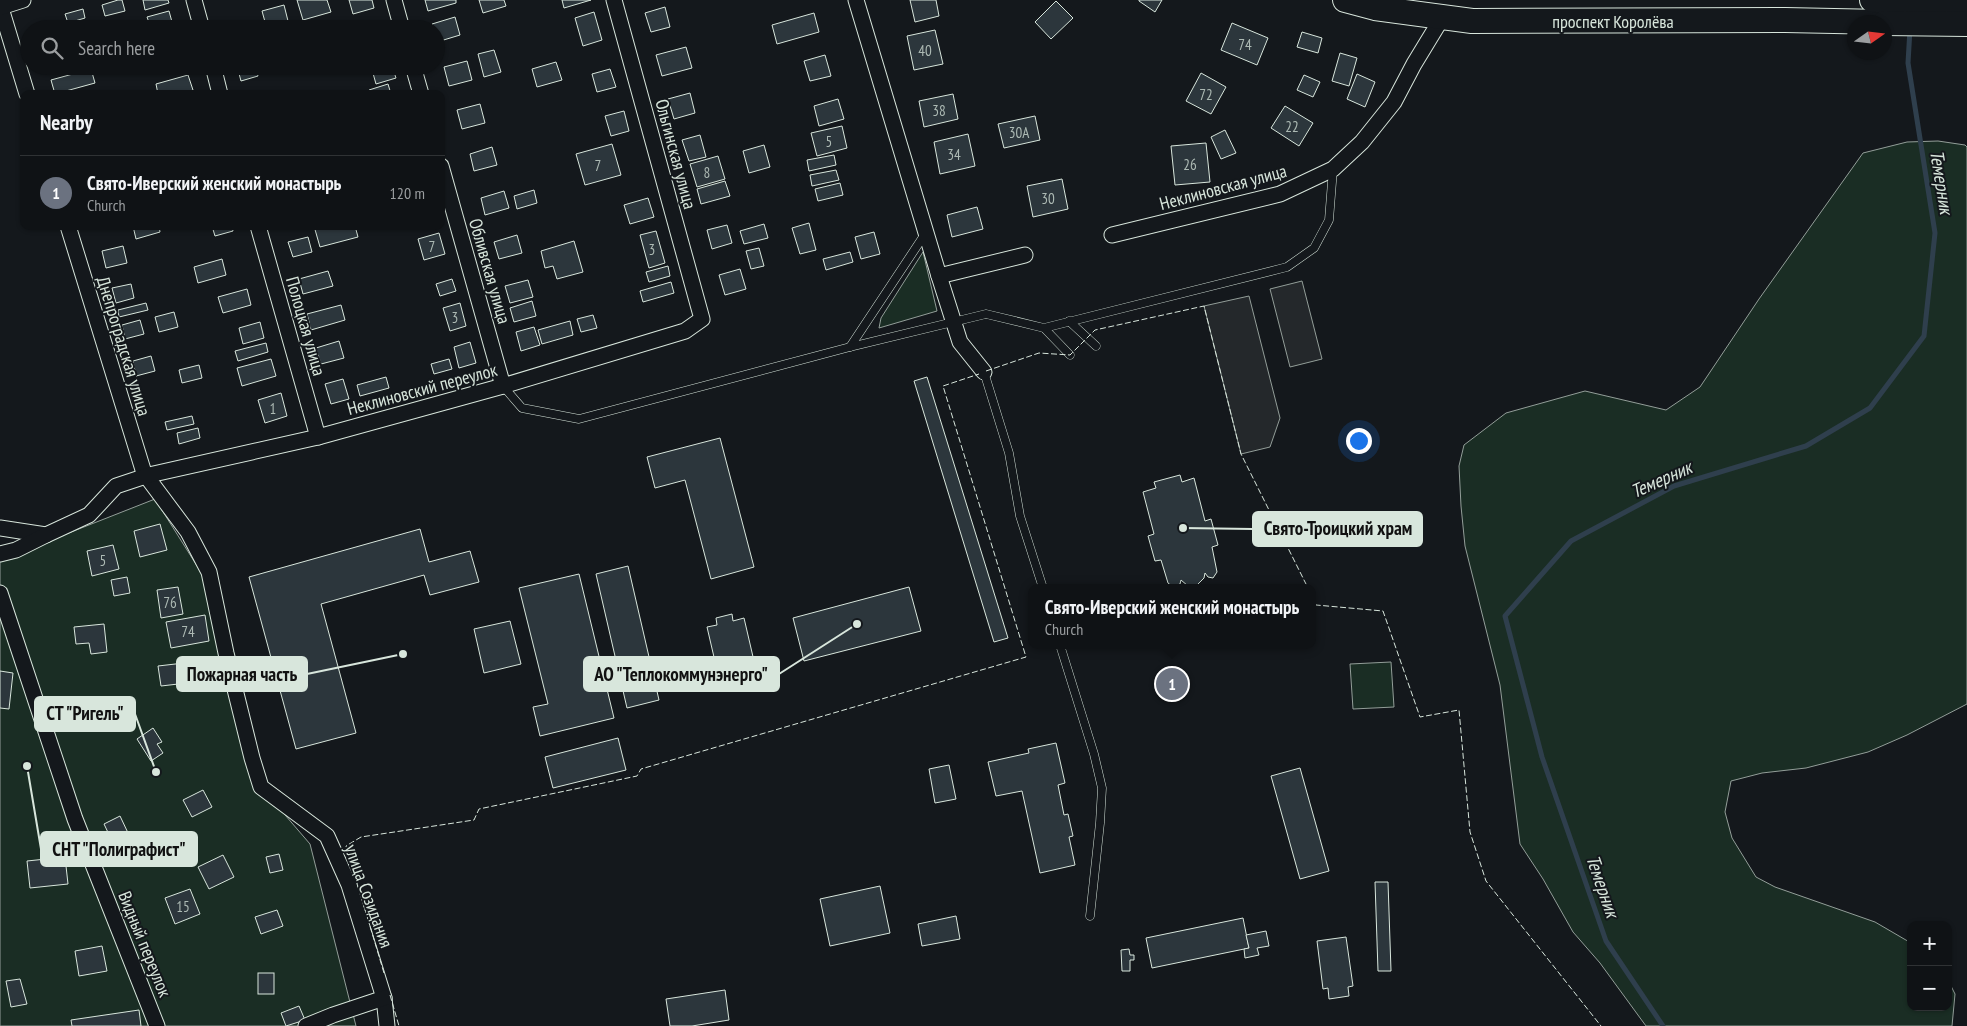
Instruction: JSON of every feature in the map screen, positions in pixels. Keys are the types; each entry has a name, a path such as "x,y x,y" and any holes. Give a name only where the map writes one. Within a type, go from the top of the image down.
{"main road":[{"name":"проспект Королёва","path":"1344,0 1375,8 1472,21 1847,21"},
{"path":"1872,0 1967,2"},
{"name":"проспект Королёва","path":"1892,22 1967,24"}],"street":[{"path":"20,71 0,6 23,0"},
{"path":"194,0 200,20"},
{"path":"394,0 400,20"},
{"name":"Ольгинская улица","path":"614,0 702,319"},
{"path":"856,0 960,342 984,372"},
{"name":"Неклиновская улица","path":"1112,235 1280,194 1333,169 1362,142 1394,102 1442,18"},
{"path":"21,75 26,90"},
{"path":"215,75 219,90"},
{"path":"416,75 420,90"},
{"name":"Обливская улица","path":"445,180 503,386"},
{"name":"Днепроградская улица","path":"69,230 146,477"},
{"name":"Полоцкая улица","path":"259,230 318,436"},
{"path":"939,276 1025,255"},
{"name":"Неклиновский переулок","path":"0,554 16,550 89,515 116,486 146,477 318,436 503,386 685,331 702,319"},
{"name":"улица Созидания","path":"146,477 188,532 209,572 226,653 261,787 327,836 349,885 384,998 386,1026"},
{"path":"0,528 46,534"},
{"name":"Видный переулок","path":"0,592 75,819 157,1026"},
{"path":"306,1026 384,998"}],"lane":[{"path":"503,386 522,408 579,419 850,347 986,314 1044,328 1287,266 1314,248 1329,220 1333,169"},
{"path":"850,347 926,232"},
{"path":"1069,321 1096,346"},
{"path":"1044,328 1070,355"},
{"path":"984,372 1009,453 1020,516 1041,584"},
{"path":"1061,649 1094,754 1102,788 1090,916"}],"green space":[{"path":"1938,141 1965,145 1967,147 1967,704 1907,735 1868,752 1806,768 1762,773 1731,781 1725,812 1732,838 1756,877 1775,887 1875,922 1907,941 1907,1011 1952,1011 1952,988 1955,994 1952,1026 1646,1026 1600,963 1573,932 1543,879 1520,844 1500,685 1465,546 1459,466 1464,445 1506,413 1585,391 1666,410 1700,387 1759,299 1863,153 1907,142"},
{"path":"923,252 937,311 879,328 881,318"},
{"path":"155,499 204,577 261,787 310,844 356,1026 0,1026 0,560"},
{"path":"1391,662 1394,707 1353,709 1350,664"}],"shaded area":[{"path":"1302,281 1322,359 1290,367 1270,289"},
{"path":"1249,296 1280,418 1270,447 1241,454 1204,306"}],"building":[{"path":"122,0 125,11 105,16 102,5"},
{"path":"143,0 168,0 169,3 145,10"},
{"path":"297,0 327,0 331,12 303,20"},
{"path":"349,0 372,0 374,8 353,14"},
{"path":"425,0 456,0 456,3 428,11"},
{"path":"479,0 504,0 506,6 483,13"},
{"path":"562,0 591,0 564,8"},
{"path":"910,0 936,0 939,16 915,22"},
{"path":"1139,0 1162,0 1155,12"},
{"path":"1056,1 1073,18 1051,39 1035,22"},
{"path":"284,5 288,20 264,20 262,11"},
{"path":"665,7 670,27 651,32 645,13"},
{"path":"83,9 85,18 67,20 65,14"},
{"path":"169,11 171,20 148,20 147,17"},
{"path":"594,12 602,40 583,46 575,18"},
{"path":"814,13 819,32 777,44 772,25"},
{"path":"455,17 460,35 445,40 445,20"},
{"path":"1232,23 1268,38 1257,65 1221,50"},
{"path":"935,30 943,64 914,70 907,36"},
{"path":"1302,32 1322,38 1318,53 1297,47"},
{"path":"686,47 692,68 662,76 656,55"},
{"path":"494,50 501,72 484,77 478,54"},
{"path":"1340,53 1357,58 1349,86 1332,81"},
{"path":"825,55 831,76 810,81 804,61"},
{"path":"467,61 472,80 449,86 445,67"},
{"path":"556,62 562,80 537,87 532,69"},
{"path":"610,69 616,87 597,92 592,74"},
{"path":"1201,73 1226,87 1211,114 1186,101"},
{"path":"1357,74 1375,82 1365,107 1347,99"},
{"path":"69,75 93,75 95,83 70,90 54,90 51,80"},
{"path":"188,75 193,90 157,90 156,84"},
{"path":"239,75 258,75 258,76 241,81"},
{"path":"374,75 395,75 396,78 376,84"},
{"path":"1304,75 1320,82 1313,97 1297,90"},
{"path":"388,84 390,90 369,90"},
{"path":"690,93 695,113 674,119 668,99"},
{"path":"953,94 958,119 924,127 919,101"},
{"path":"838,99 844,119 819,126 814,106"},
{"path":"480,104 485,123 462,129 457,110"},
{"path":"1285,106 1313,123 1299,146 1271,128"},
{"path":"624,111 629,131 611,136 605,116"},
{"path":"1035,116 1040,140 1004,148 998,124"},
{"path":"842,126 847,148 817,156 811,133"},
{"path":"1225,130 1236,153 1221,159 1211,137"},
{"path":"968,134 975,166 940,174 934,142"},
{"path":"700,135 706,157 689,161 682,140"},
{"path":"1206,143 1210,182 1175,185 1171,146"},
{"path":"612,144 621,175 585,185 576,154"},
{"path":"764,145 770,167 749,173 743,151"},
{"path":"492,147 497,165 474,171 470,154"},
{"path":"834,155 836,165 809,171 807,160"},
{"path":"718,156 725,179 697,187 690,164"},
{"path":"836,170 839,180 812,186 810,175"},
{"path":"1062,179 1068,209 1033,217 1027,186"},
{"path":"725,181 730,196 701,204 697,189"},
{"path":"840,183 843,195 818,201 815,189"},
{"path":"534,190 537,203 517,209 514,196"},
{"path":"504,191 509,208 485,215 481,198"},
{"path":"648,198 654,217 630,224 624,205"},
{"path":"977,207 983,229 952,237 947,215"},
{"path":"809,223 816,250 800,254 792,228"},
{"path":"764,224 768,238 744,244 740,231"},
{"path":"727,225 732,243 712,249 707,230"},
{"path":"134,230 160,230 160,232 136,239"},
{"path":"213,230 233,230 233,231 215,236"},
{"path":"315,230 356,230 358,237 320,247"},
{"path":"656,231 665,263 649,268 640,235"},
{"path":"874,232 880,254 861,259 855,237"},
{"path":"439,233 445,254 424,260 418,239"},
{"path":"517,235 522,253 499,259 494,242"},
{"path":"308,237 312,252 293,257 288,242"},
{"path":"574,241 583,272 557,279 553,266 545,268 541,251"},
{"path":"123,246 127,263 106,268 102,251"},
{"path":"759,248 764,266 751,269 746,251"},
{"path":"850,252 853,262 826,270 823,259"},
{"path":"222,259 226,275 198,283 194,267"},
{"path":"668,266 670,276 649,282 646,272"},
{"path":"740,269 746,289 725,295 719,275"},
{"path":"328,271 333,286 303,294 299,279"},
{"path":"452,279 456,291 440,296 436,284"},
{"path":"528,280 533,297 510,303 505,286"},
{"path":"671,282 674,293 643,302 640,291"},
{"path":"131,284 134,298 116,303 112,288"},
{"path":"247,289 251,305 223,313 218,297"},
{"path":"532,301 536,316 514,322 510,308"},
{"path":"146,303 148,310 119,317 118,310"},
{"path":"460,303 466,326 450,331 443,308"},
{"path":"341,305 345,320 311,330 307,314"},
{"path":"174,312 178,327 159,332 155,317"},
{"path":"593,315 597,328 581,332 577,319"},
{"path":"140,320 144,334 125,339 122,325"},
{"path":"570,321 573,335 542,344 538,330"},
{"path":"260,322 264,338 243,344 239,328"},
{"path":"534,327 540,345 521,351 516,332"},
{"path":"339,341 344,358 321,364 316,348"},
{"path":"470,342 476,363 459,368 454,347"},
{"path":"266,343 268,352 238,361 235,351"},
{"path":"151,356 155,371 136,376 133,361"},
{"path":"271,359 276,376 242,386 237,368"},
{"path":"449,359 452,369 434,374 431,364"},
{"path":"199,365 202,378 182,383 179,370"},
{"path":"386,377 389,388 360,396 357,385"},
{"path":"927,377 1008,638 994,642 914,381"},
{"path":"343,379 349,399 331,404 325,384"},
{"path":"281,393 287,416 265,423 258,400"},
{"path":"192,416 194,424 167,430 165,422"},
{"path":"198,428 200,438 179,444 177,433"},
{"path":"720,438 754,567 711,579 685,480 655,488 647,457"},
{"path":"1180,475 1182,482 1194,478 1205,521 1211,519 1218,545 1212,547 1217,572 1213,578 1208,577 1205,573 1204,578 1198,584 1186,584 1181,580 1180,584 1168,583 1161,560 1155,561 1148,536 1154,534 1143,492 1156,488 1154,482"},
{"path":"160,524 167,550 140,557 134,531"},
{"path":"420,529 429,562 470,551 479,582 430,595 424,575 321,604 356,733 296,749 249,577"},
{"path":"113,545 119,569 92,576 87,551"},
{"path":"628,566 659,700 627,708 596,574"},
{"path":"579,574 614,718 540,736 533,707 548,704 519,588"},
{"path":"127,577 130,593 114,596 111,580"},
{"path":"178,587 183,614 161,618 157,590"},
{"path":"909,587 921,631 804,661 793,618"},
{"path":"732,614 733,621 744,618 757,674 720,683 707,627 717,625 716,618"},
{"path":"205,615 209,641 171,648 166,622"},
{"path":"510,621 521,664 484,673 474,629"},
{"path":"104,624 107,652 91,654 89,643 76,644 74,627"},
{"path":"184,663 187,683 161,686 158,666"},
{"path":"0,671 13,673 9,709 0,708"},
{"path":"89,714 108,719 105,731 86,727"},
{"path":"153,728 162,742 157,744 163,753 151,761 137,739"},
{"path":"618,738 626,770 553,788 545,757"},
{"path":"1056,743 1065,783 1058,785 1064,815 1068,814 1073,836 1069,837 1075,865 1040,873 1022,791 996,796 988,762 1029,753 1028,749"},
{"path":"949,765 956,799 935,803 929,769"},
{"path":"1300,768 1329,871 1300,879 1271,776"},
{"path":"203,790 212,807 192,817 183,800"},
{"path":"120,816 129,835 113,843 104,824"},
{"path":"279,854 283,870 270,873 266,857"},
{"path":"223,855 234,877 209,889 198,867"},
{"path":"65,857 68,884 30,888 27,861"},
{"path":"1375,882 1388,882 1391,971 1378,971"},
{"path":"880,886 890,933 830,946 820,899"},
{"path":"190,889 200,914 175,924 165,898"},
{"path":"277,910 283,926 261,934 255,917"},
{"path":"956,916 960,939 922,946 918,924"},
{"path":"1243,918 1249,948 1152,968 1146,938"},
{"path":"1266,931 1269,946 1257,948 1259,955 1245,958 1244,949 1249,948 1246,935"},
{"path":"1346,937 1353,986 1348,987 1349,996 1329,999 1328,988 1323,989 1317,941"},
{"path":"102,946 107,971 79,976 75,951"},
{"path":"1129,949 1130,955 1134,955 1134,960 1130,960 1130,971 1122,971 1121,950"},
{"path":"258,973 274,973 274,994 258,994"},
{"path":"20,979 27,1004 11,1007 6,981"},
{"path":"725,990 729,1020 692,1026 670,1026 666,999"},
{"path":"299,1006 305,1020 286,1026 281,1013"},
{"path":"139,1010 141,1026 72,1026 71,1020"}],"waterway":[{"name":"Темерник","path":"1663,1026 1606,941 1542,757 1505,616 1571,541 1674,486 1806,446 1870,408 1924,336 1935,233 1908,63 1910,29"}],"fence":[{"path":"986,371 1039,353 1070,355 1095,330 1204,306 1241,454 1306,584"},
{"path":"384,973 346,846 361,837 474,820 479,809 637,776 641,769 1026,657 943,386 979,374"},
{"path":"1316,605 1383,611 1420,717 1459,710 1470,832 1486,881 1601,1026"},
{"path":"390,995 399,1026"}],"place":[{"name":"Свято-Троицкий храм","path":"1183,528"},
{"name":"АО \"Теплокоммунэнерго\"","path":"857,624"},
{"name":"Пожарная часть","path":"403,654"},
{"name":"Свято-Иверский женский монастырь","path":"1172,684"},
{"name":"СНТ \"Полиграфист\"","path":"27,766"},
{"name":"СТ \"Ригель\"","path":"156,772"}]}
